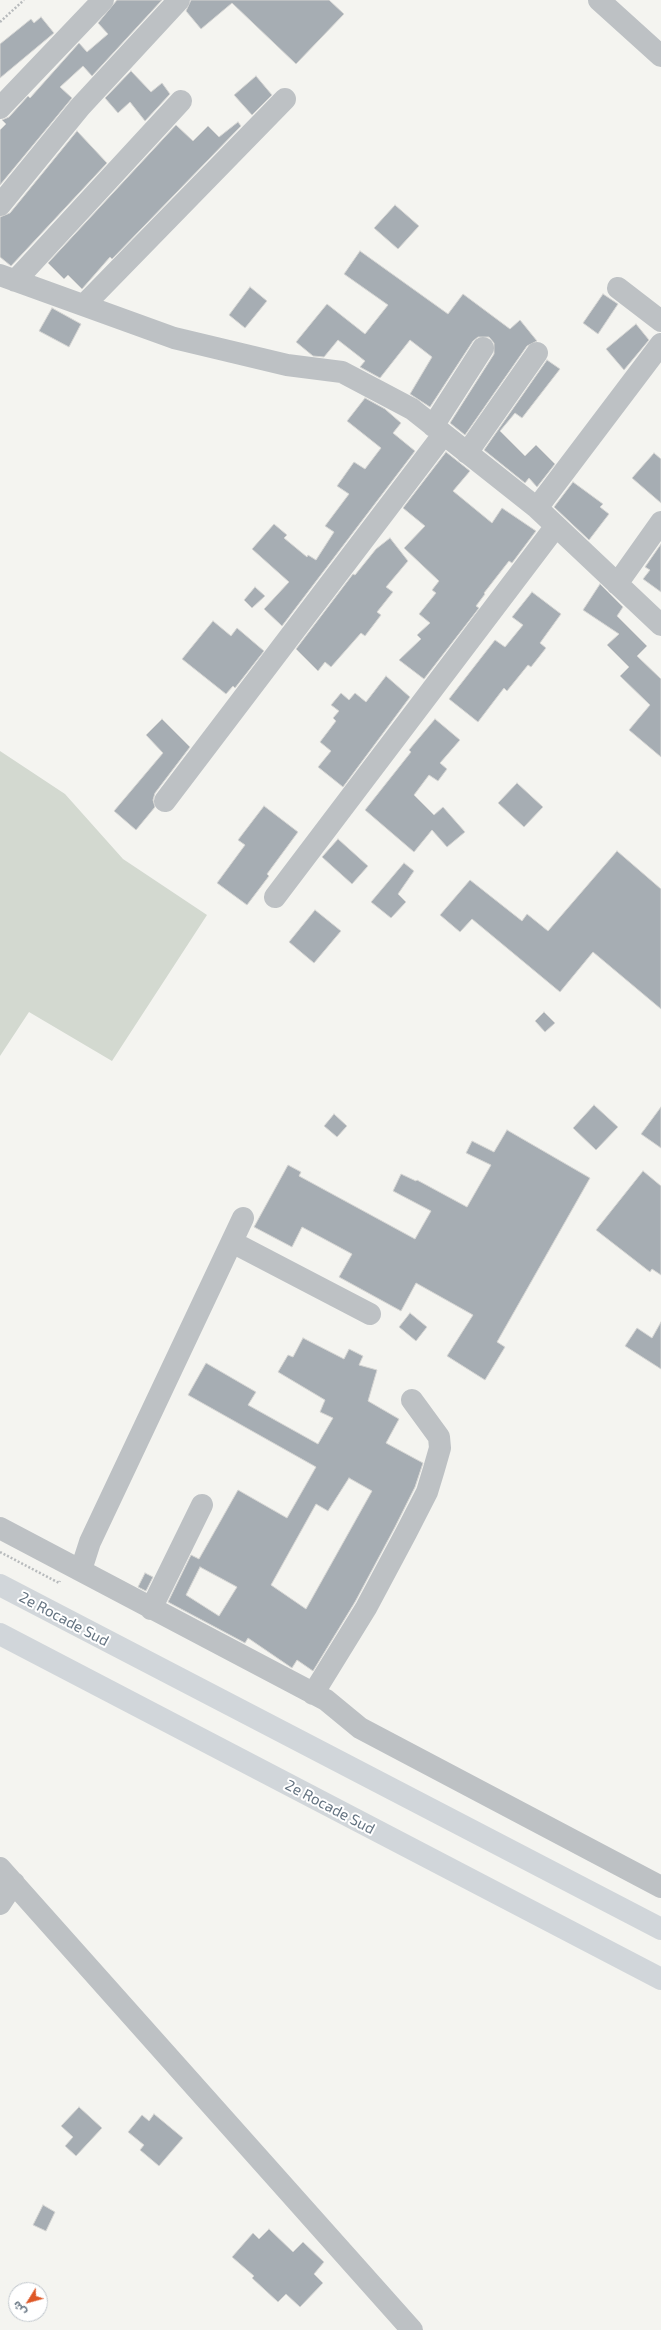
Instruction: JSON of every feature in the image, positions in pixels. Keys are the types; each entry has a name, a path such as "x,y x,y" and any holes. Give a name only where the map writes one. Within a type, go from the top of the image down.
{"highway":[{"name":"2e Rocade Sud","path":"0,1585 661,1930"},
{"name":"2e Rocade Sud","path":"0,1634 661,1979"}],"street":[{"path":"0,108 103,0"},
{"path":"0,205 80,107 179,0"},
{"path":"599,0 661,56"},
{"path":"84,305 285,99"},
{"path":"181,101 7,278 174,338 287,365 342,372 412,409 537,508 661,626"},
{"path":"618,288 661,321"},
{"path":"537,508 661,344"},
{"path":"165,802 438,430 484,348"},
{"path":"467,453 538,352"},
{"path":"617,584 661,522"},
{"path":"275,897 556,526"},
{"path":"80,1570 90,1542 243,1218"},
{"path":"232,1242 370,1314"},
{"path":"313,1694 370,1601 417,1513 434,1469 440,1448 439,1437 412,1400"},
{"path":"151,1609 202,1505"},
{"path":"0,1528 326,1700 360,1728 661,1888"},
{"path":"0,1904 7,1876"},
{"path":"7,1876 412,2330"}],"path":[{"path":"0,22 24,0"}],"shaded area":[{"path":"0,751 65,794 123,859 207,915 112,1061 29,1012 0,1056"}],"building":[{"path":"117,0 162,0 92,76 83,66 60,87 72,98 0,185 0,130 6,124 2,120 9,117 28,96 30,98 79,43 87,52 108,34 98,23"},
{"path":"191,0 329,0 344,14 296,64 232,3 201,29 186,11"},
{"path":"41,17 54,33 0,78 0,44 31,19 34,23"},
{"path":"131,71 151,92 162,83 170,94 145,121 130,102 118,113 105,98"},
{"path":"256,76 272,95 252,115 234,95"},
{"path":"238,122 241,126 112,259 110,257 82,289 68,275 64,279 48,263 176,125 193,141 208,126 219,137"},
{"path":"77,131 107,163 11,266 0,257 0,217 10,213"},
{"path":"395,205 419,226 398,249 374,228"},
{"path":"360,251 448,314 463,294 510,329 520,320 537,341 527,346 465,435 450,423 494,354 494,343 489,337 478,337 473,341 430,407 410,394 432,357 410,340 380,378 360,367 365,361 338,340 324,357 313,356 296,342 327,304 365,334 388,305 344,274"},
{"path":"250,287 267,301 245,328 229,315"},
{"path":"603,294 618,304 598,334 583,323"},
{"path":"52,308 81,324 69,347 39,331"},
{"path":"636,324 649,340 624,370 606,349"},
{"path":"547,360 560,369 522,418 515,413 500,431 525,456 536,445 555,464 537,487 529,478 525,483 484,450"},
{"path":"365,398 385,409 401,423 393,433 415,451 282,626 264,609 289,582 252,549 274,524 287,535 284,538 307,557 308,555 316,560 334,532 325,526 349,494 337,486 354,462 365,469 381,448 347,421"},
{"path":"446,452 470,471 453,491 492,523 502,508 536,531 512,563 509,561 484,593 485,594 476,606 479,608 424,679 399,660 421,639 417,635 430,623 419,614 436,593 432,590 439,581 404,548 425,526 403,508"},
{"path":"654,453 661,459 661,503 632,478"},
{"path":"573,482 603,504 600,507 609,514 589,540 554,507"},
{"path":"390,538 408,561 386,587 393,592 377,612 381,615 365,636 361,633 331,667 325,662 318,671 296,649 353,574 355,575 376,549"},
{"path":"661,544 661,592 643,579 650,570 645,567"},
{"path":"600,584 623,607 617,616 647,646 637,656 661,679 661,757 629,730 650,705 620,676 629,667 607,645 619,634 583,610"},
{"path":"255,587 265,596 252,608 244,600"},
{"path":"532,592 561,614 540,643 546,648 531,667 528,665 507,691 504,688 478,722 449,699 495,640 505,647 523,625 512,617"},
{"path":"213,621 231,636 237,628 264,651 235,688 233,686 226,694 182,659"},
{"path":"386,676 410,697 343,787 318,767 331,751 320,742 336,721 333,718 339,711 331,705 341,693 349,700 355,693 366,702"},
{"path":"162,719 190,747 155,793 153,800 155,807 136,830 114,811 163,753 146,735"},
{"path":"435,719 460,740 440,763 447,769 438,781 429,775 414,795 434,815 443,807 465,832 447,847 432,830 414,852 365,810 411,752 409,750"},
{"path":"517,783 543,807 524,827 498,803"},
{"path":"264,806 298,832 267,874 269,876 247,905 217,883 245,845 238,840"},
{"path":"338,839 368,866 352,884 322,857"},
{"path":"617,851 661,889 661,1009 593,952 560,992 472,919 460,932 440,915 470,880 522,921 527,914 548,931"},
{"path":"404,863 414,871 398,894 406,902 391,918 371,902"},
{"path":"315,910 341,931 314,963 289,942"},
{"path":"544,1012 555,1023 545,1032 535,1021"},
{"path":"594,1105 618,1127 596,1150 573,1128"},
{"path":"661,1107 661,1148 641,1134"},
{"path":"334,1114 347,1126 337,1137 324,1126"},
{"path":"507,1130 590,1178 497,1342 505,1347 485,1380 447,1356 473,1315 416,1283 401,1311 339,1277 352,1254 302,1227 292,1247 254,1227 288,1165 301,1172 299,1176 415,1239 431,1211 393,1191 401,1174 416,1181 417,1180 467,1207 491,1165 466,1153 472,1141 494,1152"},
{"path":"643,1171 661,1186 661,1275 652,1269 650,1272 596,1230"},
{"path":"410,1313 427,1327 416,1341 399,1327"},
{"path":"661,1322 661,1369 625,1346 637,1328 652,1338"},
{"path":"303,1338 344,1359 349,1349 363,1356 359,1365 377,1370 368,1401 399,1419 386,1443 423,1463 415,1487 395,1527 355,1602 313,1671 297,1660 292,1668 248,1638 245,1643 168,1602 191,1555 199,1559 238,1490 287,1518 316,1467 188,1395 206,1363 256,1392 248,1405 318,1444 333,1418 320,1412 325,1400 278,1372 288,1355 293,1357","holes":["349,1478 372,1491 306,1609 271,1585 316,1504 328,1511","200,1567 237,1587 219,1616 186,1595"]},
{"path":"145,1573 153,1577 146,1591 138,1587"},
{"path":"79,2107 102,2128 76,2156 65,2146 73,2137 61,2126"},
{"path":"154,2114 183,2138 159,2166 140,2150 144,2145 128,2132 142,2115 149,2121"},
{"path":"43,2205 55,2212 46,2231 33,2225"},
{"path":"269,2229 293,2252 303,2242 324,2262 314,2274 323,2283 300,2307 286,2294 278,2302 252,2278 254,2276 232,2257 253,2233 259,2239"}]}
